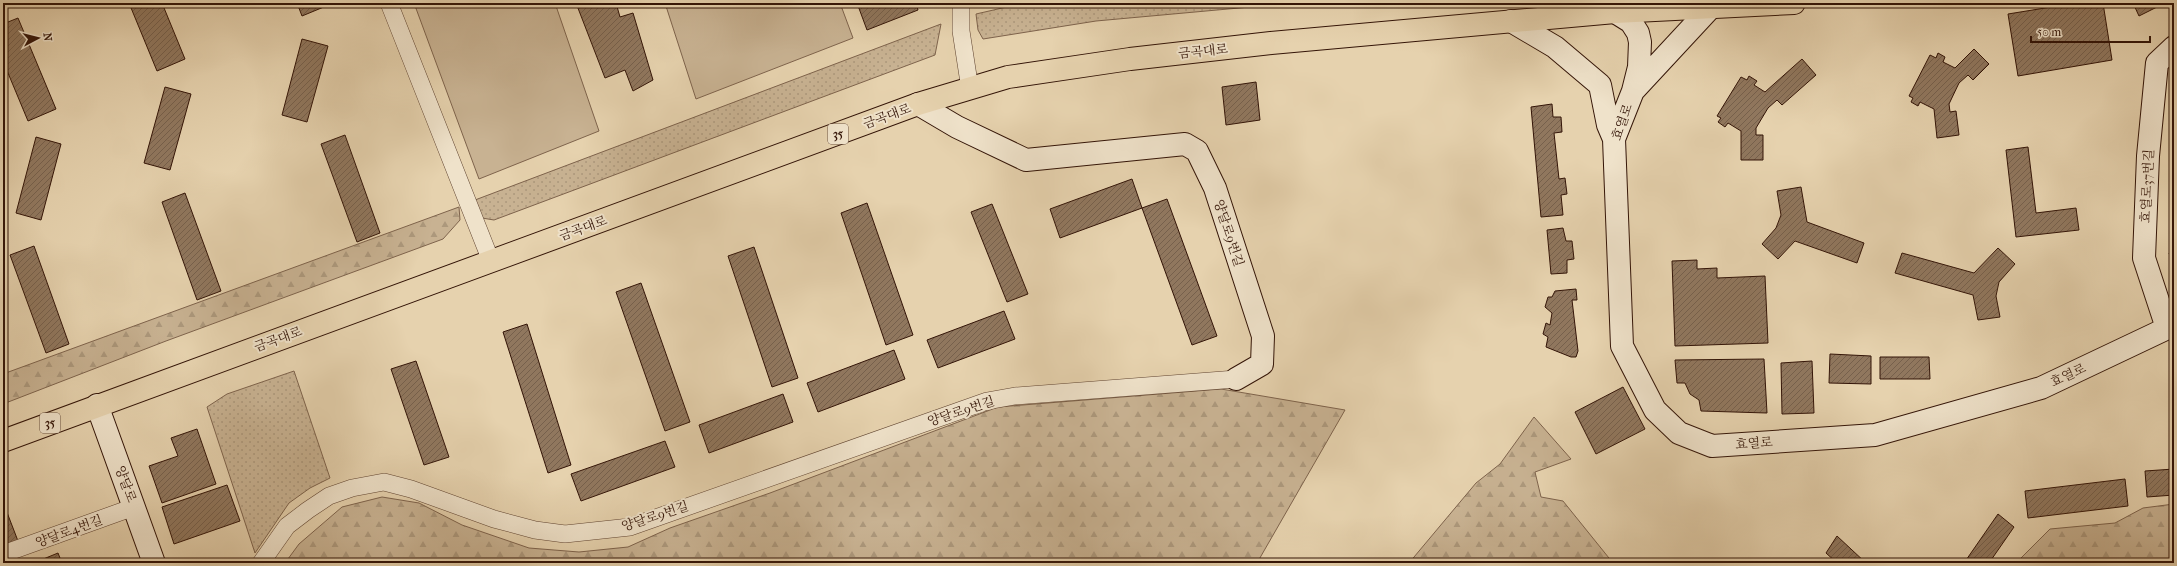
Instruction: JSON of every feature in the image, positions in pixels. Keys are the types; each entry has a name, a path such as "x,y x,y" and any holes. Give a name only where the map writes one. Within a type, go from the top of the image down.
{"main road":[{"name":"금곡대로","path":"3,441 97,405 918,104 1008,77 1130,59 1511,21 1614,8 1794,3"},
{"path":"1511,21 1555,47 1611,94 1619,95 1634,86 1712,5"},
{"path":"1614,8 1631,22 1638,33 1640,54 1634,86"},
{"name":"효열로37번길","path":"2170,327 2144,258 2148,156 2157,64 2174,47"},
{"path":"1600,85 1608,125 1614,139"},
{"name":"효열로","path":"1634,86 1614,139 1622,346 1655,410 1679,433 1712,446 1874,435 2041,388 2170,327"},
{"path":"949,95 957,127"},
{"name":"양달로9번길","path":"918,104 957,127 1026,160 1185,144 1197,151 1215,188 1263,336 1262,364 1236,379"},
{"name":"양달로","path":"97,405 154,563"}],"street":[{"path":"389,3 491,261"},
{"path":"961,3 961,31 970,89"},
{"name":"양달로9번길","path":"261,563 287,526 329,496 352,488 384,482 411,489 494,519 535,530 565,534 594,532 630,527 987,401 1015,396 1236,379"},
{"name":"양달로4번길","path":"3,554 134,507"}],"green space":[{"path":"414,3 555,3 599,131 479,179"},
{"path":"665,3 840,3 853,38 696,99"},
{"path":"1024,3 1294,3 1096,21 983,39 978,30 976,14"},
{"path":"941,24 935,55 494,220 482,218 475,200"},
{"path":"459,207 460,220 443,239 166,341 3,404 3,374"},
{"path":"294,371 330,478 310,488 289,503 255,553 207,407 227,394"},
{"path":"1221,389 1345,410 1257,563 285,563 299,544 342,507 382,497 419,503 462,525 529,548 579,552 628,547 670,528 770,493 998,407"},
{"path":"1534,417 1571,459 1535,472 1541,497 1563,501 1613,563 1409,563 1476,483 1500,464"},
{"path":"2174,504 2174,563 2016,563 2050,529 2115,523 2143,508"}],"building":[{"path":"129,3 162,3 185,59 157,71"},
{"path":"297,3 330,3 331,4 302,16"},
{"path":"576,3 616,3 620,17 633,13 653,80 633,91 625,70 605,78"},
{"path":"857,3 916,3 918,10 867,30"},
{"path":"2076,3 2103,3 2112,60 2018,76 2008,14"},
{"path":"2133,3 2165,3 2139,16"},
{"path":"18,18 56,109 28,121 3,61 3,24"},
{"path":"302,39 328,46 307,122 282,115"},
{"path":"1974,49 1989,64 1973,80 1968,75 1959,83 1949,104 1950,112 1956,111 1959,135 1937,138 1934,109 1920,102 1918,106 1911,102 1913,98 1909,96 1930,55 1936,58 1938,53 1945,57 1943,62 1955,68"},
{"path":"1802,59 1816,75 1782,105 1777,100 1768,108 1756,128 1756,135 1763,135 1763,160 1741,160 1741,131 1728,123 1725,127 1718,122 1721,118 1717,116 1741,77 1747,80 1749,76 1757,81 1754,85 1765,92"},
{"path":"1256,82 1260,120 1226,125 1222,87"},
{"path":"165,87 191,94 170,170 144,163"},
{"path":"1552,104 1553,117 1561,117 1562,132 1554,133 1559,179 1565,178 1567,194 1561,195 1563,215 1541,217 1531,107"},
{"path":"345,135 380,233 357,242 321,144"},
{"path":"36,137 61,144 41,220 16,213"},
{"path":"2028,147 2036,213 2076,208 2079,230 2016,237 2006,150"},
{"path":"1132,179 1142,208 1060,238 1050,209"},
{"path":"1801,187 1807,222 1864,243 1857,263 1795,241 1778,259 1762,244 1776,228 1781,215 1777,191"},
{"path":"185,193 221,291 197,300 162,202"},
{"path":"1167,199 1217,336 1192,345 1142,208"},
{"path":"867,203 913,335 886,345 841,213"},
{"path":"992,204 1028,294 1007,302 971,212"},
{"path":"1563,228 1566,241 1572,241 1574,259 1567,260 1567,273 1551,274 1547,230"},
{"path":"34,246 69,344 46,353 10,255"},
{"path":"754,247 798,378 772,387 728,256"},
{"path":"1998,248 2015,264 1999,282 1996,296 2000,317 1978,320 1973,295 1895,273 1902,253 1974,273"},
{"path":"2174,251 2174,267 2169,253"},
{"path":"1697,260 1697,269 1717,268 1717,278 1765,276 1768,343 1675,346 1672,261"},
{"path":"641,283 690,422 665,431 616,292"},
{"path":"1576,289 1577,300 1572,300 1578,351 1576,357 1571,357 1546,347 1548,337 1543,334 1546,323 1550,325 1552,313 1545,307 1548,297 1552,297 1555,291"},
{"path":"1004,311 1015,339 938,368 927,340"},
{"path":"527,324 571,465 548,473 503,332"},
{"path":"894,350 905,379 818,412 807,383"},
{"path":"1830,354 1871,356 1871,384 1829,383"},
{"path":"1880,357 1929,357 1930,379 1880,379"},
{"path":"1764,359 1767,413 1701,411 1699,400 1690,394 1685,383 1677,383 1675,360"},
{"path":"416,361 449,457 424,465 391,369"},
{"path":"1812,361 1814,413 1782,414 1781,363"},
{"path":"1623,387 1645,429 1596,454 1575,412"},
{"path":"783,394 793,422 709,453 699,425"},
{"path":"197,429 216,484 162,503 149,466 178,456 171,438"},
{"path":"665,441 675,467 581,501 571,474"},
{"path":"2174,469 2174,495 2147,497 2145,471"},
{"path":"2125,479 2128,506 2028,518 2025,491"},
{"path":"227,485 240,521 174,544 162,507"},
{"path":"3,502 18,541 3,547"},
{"path":"1998,514 2014,527 1989,563 1964,563"},
{"path":"1837,536 1866,563 1837,563 1826,553"},
{"path":"58,553 62,563 36,563 36,562"}]}
